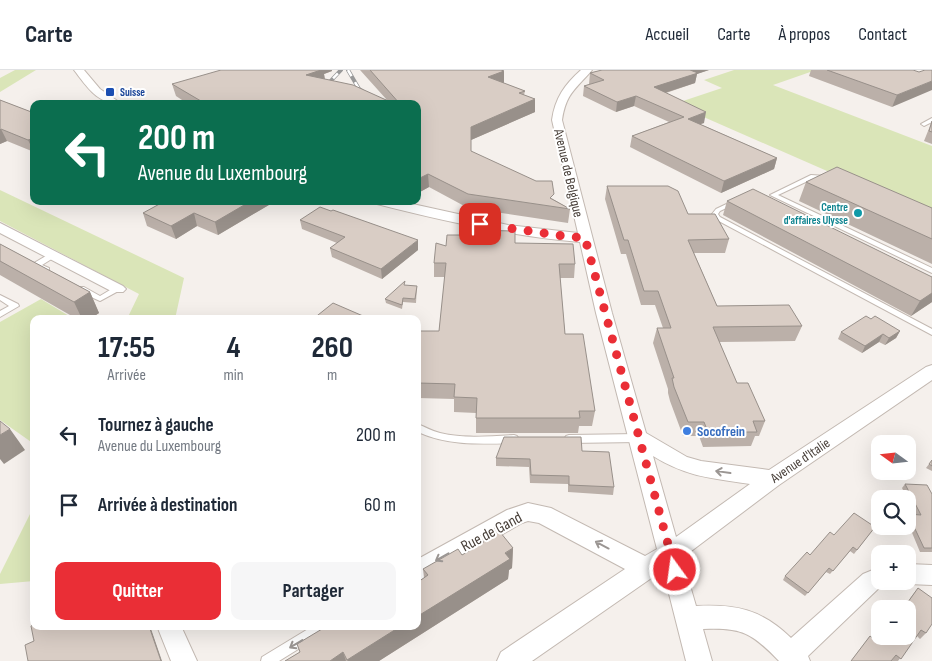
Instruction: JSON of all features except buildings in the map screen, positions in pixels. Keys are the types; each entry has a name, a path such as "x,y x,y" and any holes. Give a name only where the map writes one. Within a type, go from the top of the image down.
{"street":[{"path":"80,70 96,91 111,100"},
{"name":"Avenue de Belgique","path":"587,70 571,84 559,102 557,120 585,238 699,661"},
{"path":"397,205 463,222 585,238"},
{"path":"1,228 118,289"},
{"name":"Avenue d'Italie","path":"510,661 645,568 671,553 772,479 932,371"},
{"path":"639,438 681,463 694,467 772,479"},
{"name":"Rue de Gand","path":"421,569 515,516 528,512 543,514 645,568"},
{"path":"916,574 932,575"},
{"path":"687,618 714,616 741,619 758,627 794,658 871,580"},
{"path":"171,630 184,661"}],"lane":[{"path":"932,120 924,124 932,127"},
{"path":"817,225 767,198 811,177 836,181"},
{"path":"772,195 932,271"},
{"path":"740,199 718,210 715,214 718,218 932,332"},
{"path":"53,274 37,265 54,255"},
{"path":"76,286 100,299 118,289"},
{"path":"0,296 15,306 0,314"},
{"path":"421,430 434,436 454,440 522,439"},
{"path":"561,439 639,438"},
{"path":"267,661 318,630"}],"green space":[{"path":"15,70 36,70 0,92 0,78"},
{"path":"734,70 816,70 773,85 932,146 932,217 674,104 722,88 704,80"},
{"path":"0,190 184,278 176,315 129,315 139,294 0,221"},
{"path":"41,299 67,315 30,315 30,441 0,420 0,322"},
{"path":"30,514 30,581 0,584 0,574"}],"railway":[{"path":"306,100 326,86 341,70"},
{"path":"348,70 359,89 375,100"}],"place":[{"name":"Suisse","path":"110,92"},
{"name":"Centre d'affaires Ulysse","path":"858,213"},
{"name":"Socofrein","path":"687,431"}],"route":[{"path":"480,224 585,238 675,570"}]}
